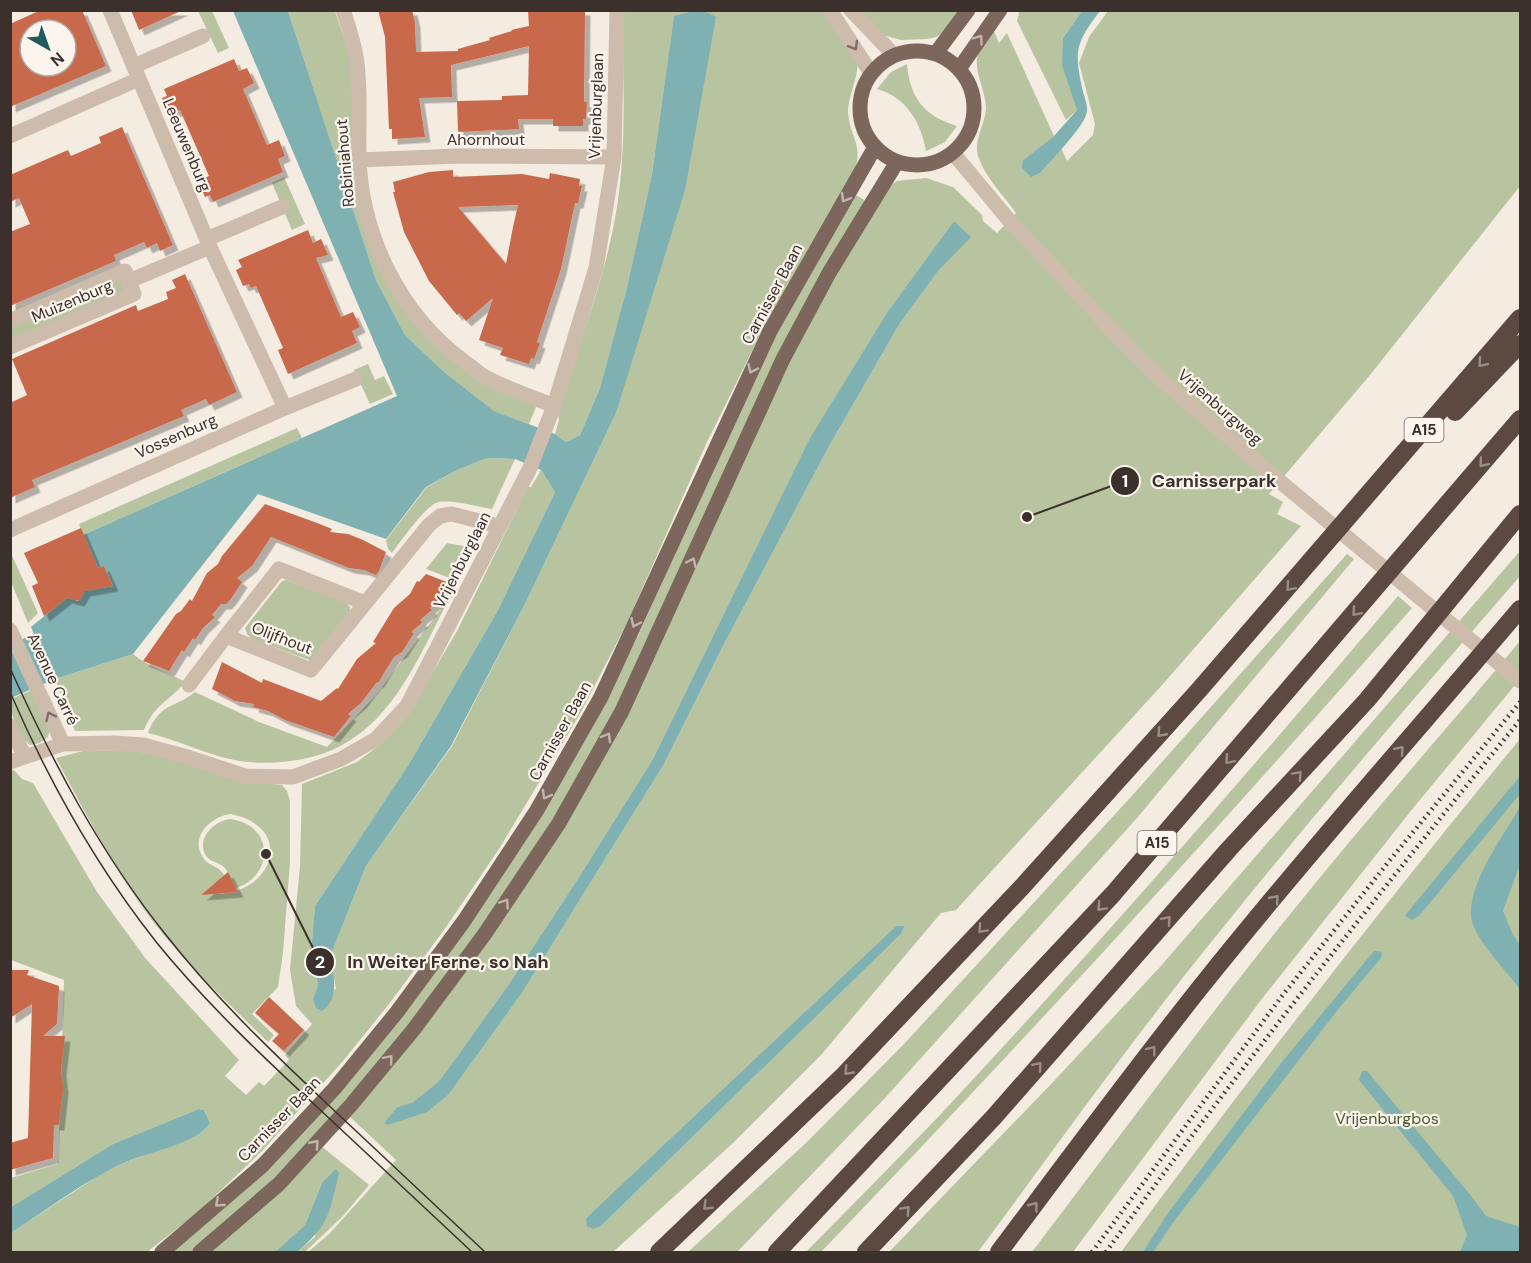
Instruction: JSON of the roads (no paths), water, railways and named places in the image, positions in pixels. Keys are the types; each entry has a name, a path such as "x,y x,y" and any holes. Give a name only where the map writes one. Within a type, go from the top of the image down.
{"highway":[{"name":"A15","path":"659,1252 844,1075 998,912 1191,699 1521,318"},
{"name":"A15","path":"1328,543 1521,344"},
{"name":"A15","path":"777,1252 1113,894 1521,419"},
{"path":"866,1252 993,1118 1230,849 1367,700 1521,514"},
{"path":"999,1252 1200,988 1521,609"}],"main road":[{"path":"936,53 968,10"},
{"path":"959,69 1000,10"},
{"path":"915,50 936,53 959,69 967,80 974,105 973,119 962,143 953,153 943,159 920,165 897,162 875,147 867,136 859,111 862,91 871,73 894,55 915,50"},
{"name":"Carnisser Baan","path":"162,1252 263,1165 334,1089 397,1012 457,930 537,810 601,697 770,331 875,147"},
{"path":"200,1252 279,1184 358,1096 414,1029 484,935 559,823 622,711 783,359 829,273 897,162"}],"street":[{"name":"Leeuwenburg","path":"110,10 209,243 285,408"},
{"name":"Robiniahout","path":"343,10 357,64 362,195 370,225 384,261 404,298 424,325 450,352 485,377 554,406"},
{"name":"Vrijenburglaan","path":"18,759 63,744 115,742 144,745 245,776 293,777 341,759 376,739 406,706 530,468 554,406 597,268 614,157 617,10"},
{"path":"830,10 871,73"},
{"path":"851,10 894,55"},
{"path":"10,136 136,73 203,36"},
{"name":"Vrijenburgweg","path":"953,153 1008,219 1145,364 1309,505 1521,681"},
{"name":"Ahornhout","path":"359,160 458,156 614,157"},
{"path":"209,243 282,207"},
{"name":"Muizenburg","path":"129,280 209,243"},
{"name":"Muizenburg","path":"10,321 125,272 134,294 10,348"},
{"name":"Vossenburg","path":"10,530 356,378"},
{"name":"Olijfhout","path":"226,636 311,670 429,525 440,516 452,514 498,526"},
{"name":"Olijfhout","path":"189,685 279,569 365,603"},
{"name":"Avenue Carré","path":"12,632 63,744"},
{"path":"10,726 18,759"}],"water":[{"path":"702,10 716,17 685,190 616,413 524,606 451,746 366,866 332,952 334,991 332,999 322,1011 316,1008 313,999 318,985 311,951 315,906 409,764 498,610 555,492 541,470 515,459 487,458 457,470 426,487 386,539 258,494 133,654 55,679 11,698 11,644 34,634 31,627 70,595 77,601 80,600 81,591 113,586 104,566 98,568 83,535 397,396 233,11 288,11 376,280 405,335 443,371 494,411 555,434 566,442 580,435 600,388 627,287 652,174 674,16"},
{"path":"1082,11 1100,11 1081,40 1079,48 1078,67 1087,112 1083,121 1059,152 1040,173 1031,177 1022,168 1023,160 1054,136 1077,110 1062,65 1063,38"},
{"path":"954,221 971,237 939,270 900,323 828,448 723,646 664,764 522,993 449,1094 427,1112 388,1125 384,1123 397,1107 412,1103 438,1082 509,984 579,877 653,759 810,438 888,311"},
{"path":"1520,776 1520,794 1419,916 1412,920 1405,916 1407,913"},
{"path":"1520,807 1520,864 1503,911 1520,945 1520,989 1482,941 1473,925 1471,912 1478,881"},
{"path":"896,926 905,926 901,934 601,1226 593,1229 587,1226 586,1218"},
{"path":"1374,951 1382,953 1381,958 1340,1007 1175,1220 1153,1252 1143,1252 1168,1213 1282,1062"},
{"path":"1362,1071 1367,1071 1486,1216 1520,1227 1520,1252 1460,1252 1467,1235 1453,1196 1359,1080"},
{"path":"199,1109 204,1110 210,1123 194,1137 111,1169 11,1233 11,1207 113,1144"},
{"path":"336,1169 339,1173 333,1199 322,1226 297,1252 275,1252 305,1225 322,1183"}],"tram line":[{"path":"10,668 61,773 99,840 166,935 222,1000 282,1061 485,1252"},
{"path":"10,692 75,822 114,884 157,943 194,986 254,1047 472,1252"}],"railway":[{"path":"1092,1252 1282,996 1520,702"},
{"path":"1106,1252 1309,983 1520,720"}],"place":[{"name":"Carnisserpark","path":"1027,517"},
{"name":"In Weiter Ferne, so Nah","path":"266,854"}],"park label":[{"name":"Vrijenburgbos","path":"1387,1118"}]}
